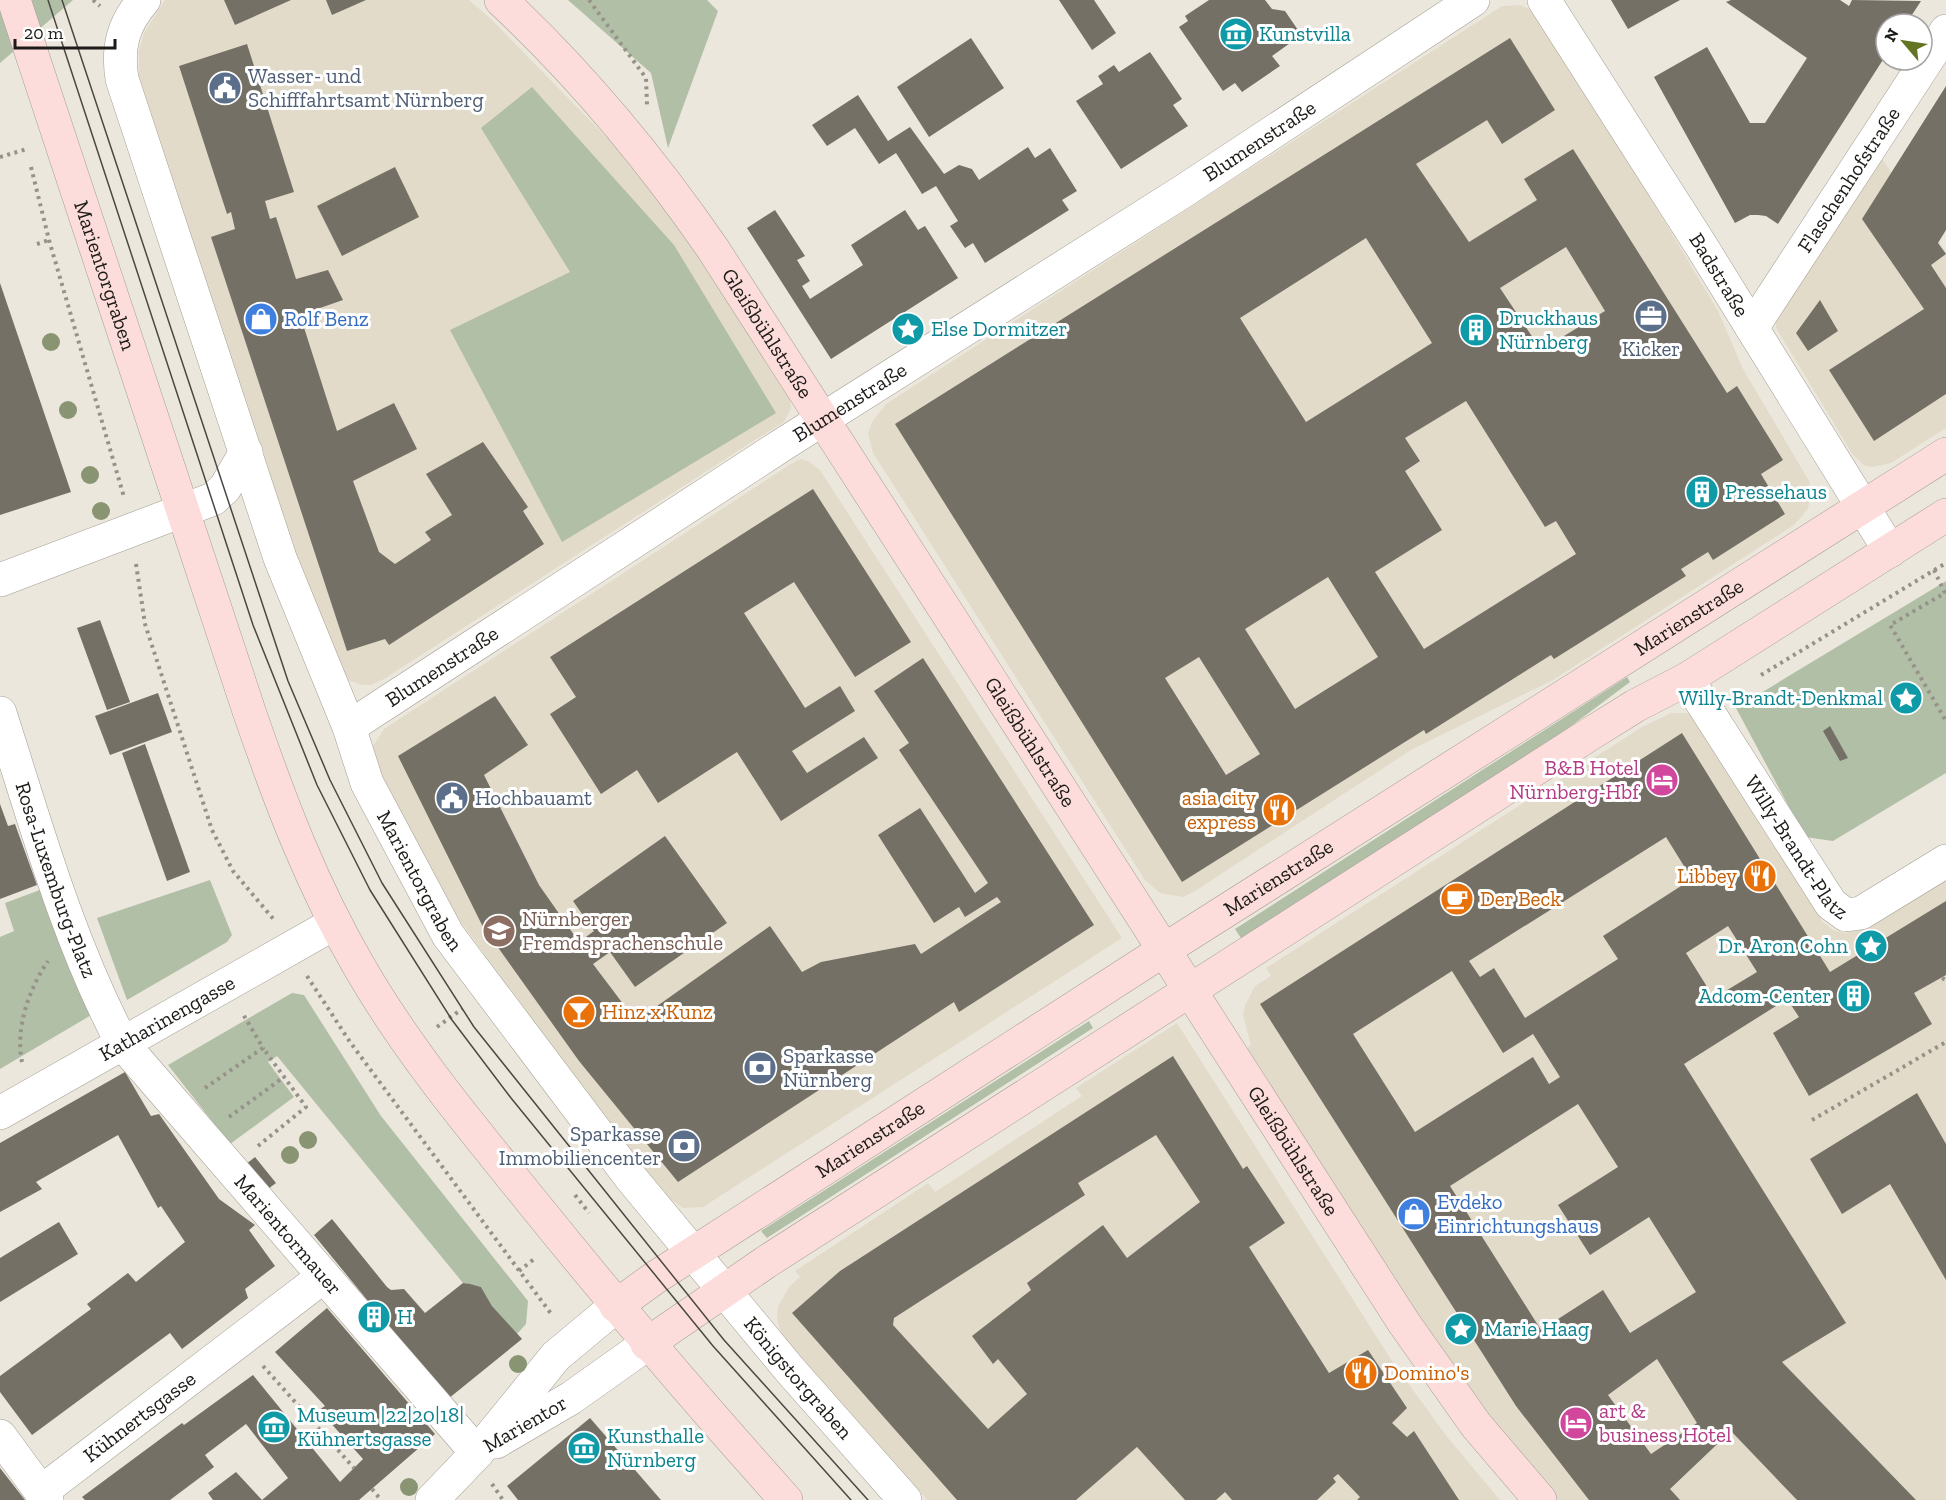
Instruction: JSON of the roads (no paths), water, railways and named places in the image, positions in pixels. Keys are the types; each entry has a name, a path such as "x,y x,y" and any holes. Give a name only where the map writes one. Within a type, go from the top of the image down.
{"main road":[{"name":"Marientorgraben","path":"14,0 156,426 182,512 286,817 312,878 361,970 428,1071 616,1306"},
{"name":"Gleißbühlstraße","path":"501,0 584,84 665,181 731,275 1423,1352 1476,1425 1540,1500"},
{"name":"Marienstraße","path":"616,1306 694,1252 1164,950 1946,454"},
{"path":"647,1344 726,1290 1626,711 1687,679 1946,515"},
{"path":"616,1306 786,1500"}],"street":[{"name":"Marientorgraben","path":"144,0 135,10 121,41 119,59 123,79 280,558 349,727 367,783 447,935 632,1178 694,1252"},
{"name":"Blumenstraße","path":"349,727 823,419 1182,192 1473,0"},
{"name":"Badstraße","path":"1544,0 1890,551"},
{"name":"Flaschenhofstraße","path":"1752,328 1946,31"},
{"path":"0,580 213,499 225,488 246,452"},
{"name":"Willy-Brandt-Platz","path":"1687,679 1831,904 1846,915 1861,913 1946,861"},
{"name":"Rosa-Luxemburg-Platz","path":"0,713 71,933 122,1043"},
{"name":"Katharinengasse","path":"0,1113 335,923"},
{"name":"Marientormauer","path":"122,1043 477,1454"},
{"name":"Königstorgraben","path":"694,1252 790,1370 905,1500"},
{"name":"Kühnertsgasse","path":"44,1496 323,1277"},
{"name":"Marientor","path":"477,1454 556,1356 616,1306"},
{"name":"Marientor","path":"477,1454 572,1398 647,1344"},
{"path":"0,1436 44,1496"},
{"path":"432,1500 477,1454"}],"tram line":[{"path":"48,0 253,625 317,785 370,890 452,1020 511,1098 713,1346 851,1500"},
{"path":"62,0 288,681 330,780 382,883 474,1027 724,1340 868,1500"}],"place":[{"name":"Kunstvilla","path":"1236,34"},
{"name":"Wasser- und Schifffahrtsamt Nürnberg","path":"225,88"},
{"name":"Kicker","path":"1651,316"},
{"name":"Rolf Benz","path":"261,319"},
{"name":"Else Dormitzer","path":"908,329"},
{"name":"Druckhaus Nürnberg","path":"1476,330"},
{"name":"Pressehaus","path":"1702,492"},
{"name":"Willy-Brandt-Denkmal","path":"1906,698"},
{"name":"B&B Hotel Nürnberg-Hbf","path":"1662,780"},
{"name":"Hochbauamt","path":"452,798"},
{"name":"asia city express","path":"1279,810"},
{"name":"Libbey","path":"1760,876"},
{"name":"Der Beck","path":"1457,899"},
{"name":"Nürnberger Fremdsprachenschule","path":"499,931"},
{"name":"Dr. Aron Cohn","path":"1871,946"},
{"name":"Adcom-Center","path":"1854,996"},
{"name":"Hinz x Kunz","path":"579,1012"},
{"name":"Sparkasse Nürnberg","path":"760,1068"},
{"name":"Sparkasse Immobiliencenter","path":"684,1146"},
{"name":"Evdeko Einrichtungshaus","path":"1414,1214"},
{"name":"H","path":"374,1317"},
{"name":"Marie Haag","path":"1461,1329"},
{"name":"Domino's","path":"1361,1373"},
{"name":"art & business Hotel","path":"1576,1423"},
{"name":"Museum |22|20|18| Kühnertsgasse","path":"274,1427"},
{"name":"Kunsthalle Nürnberg","path":"584,1448"}]}
